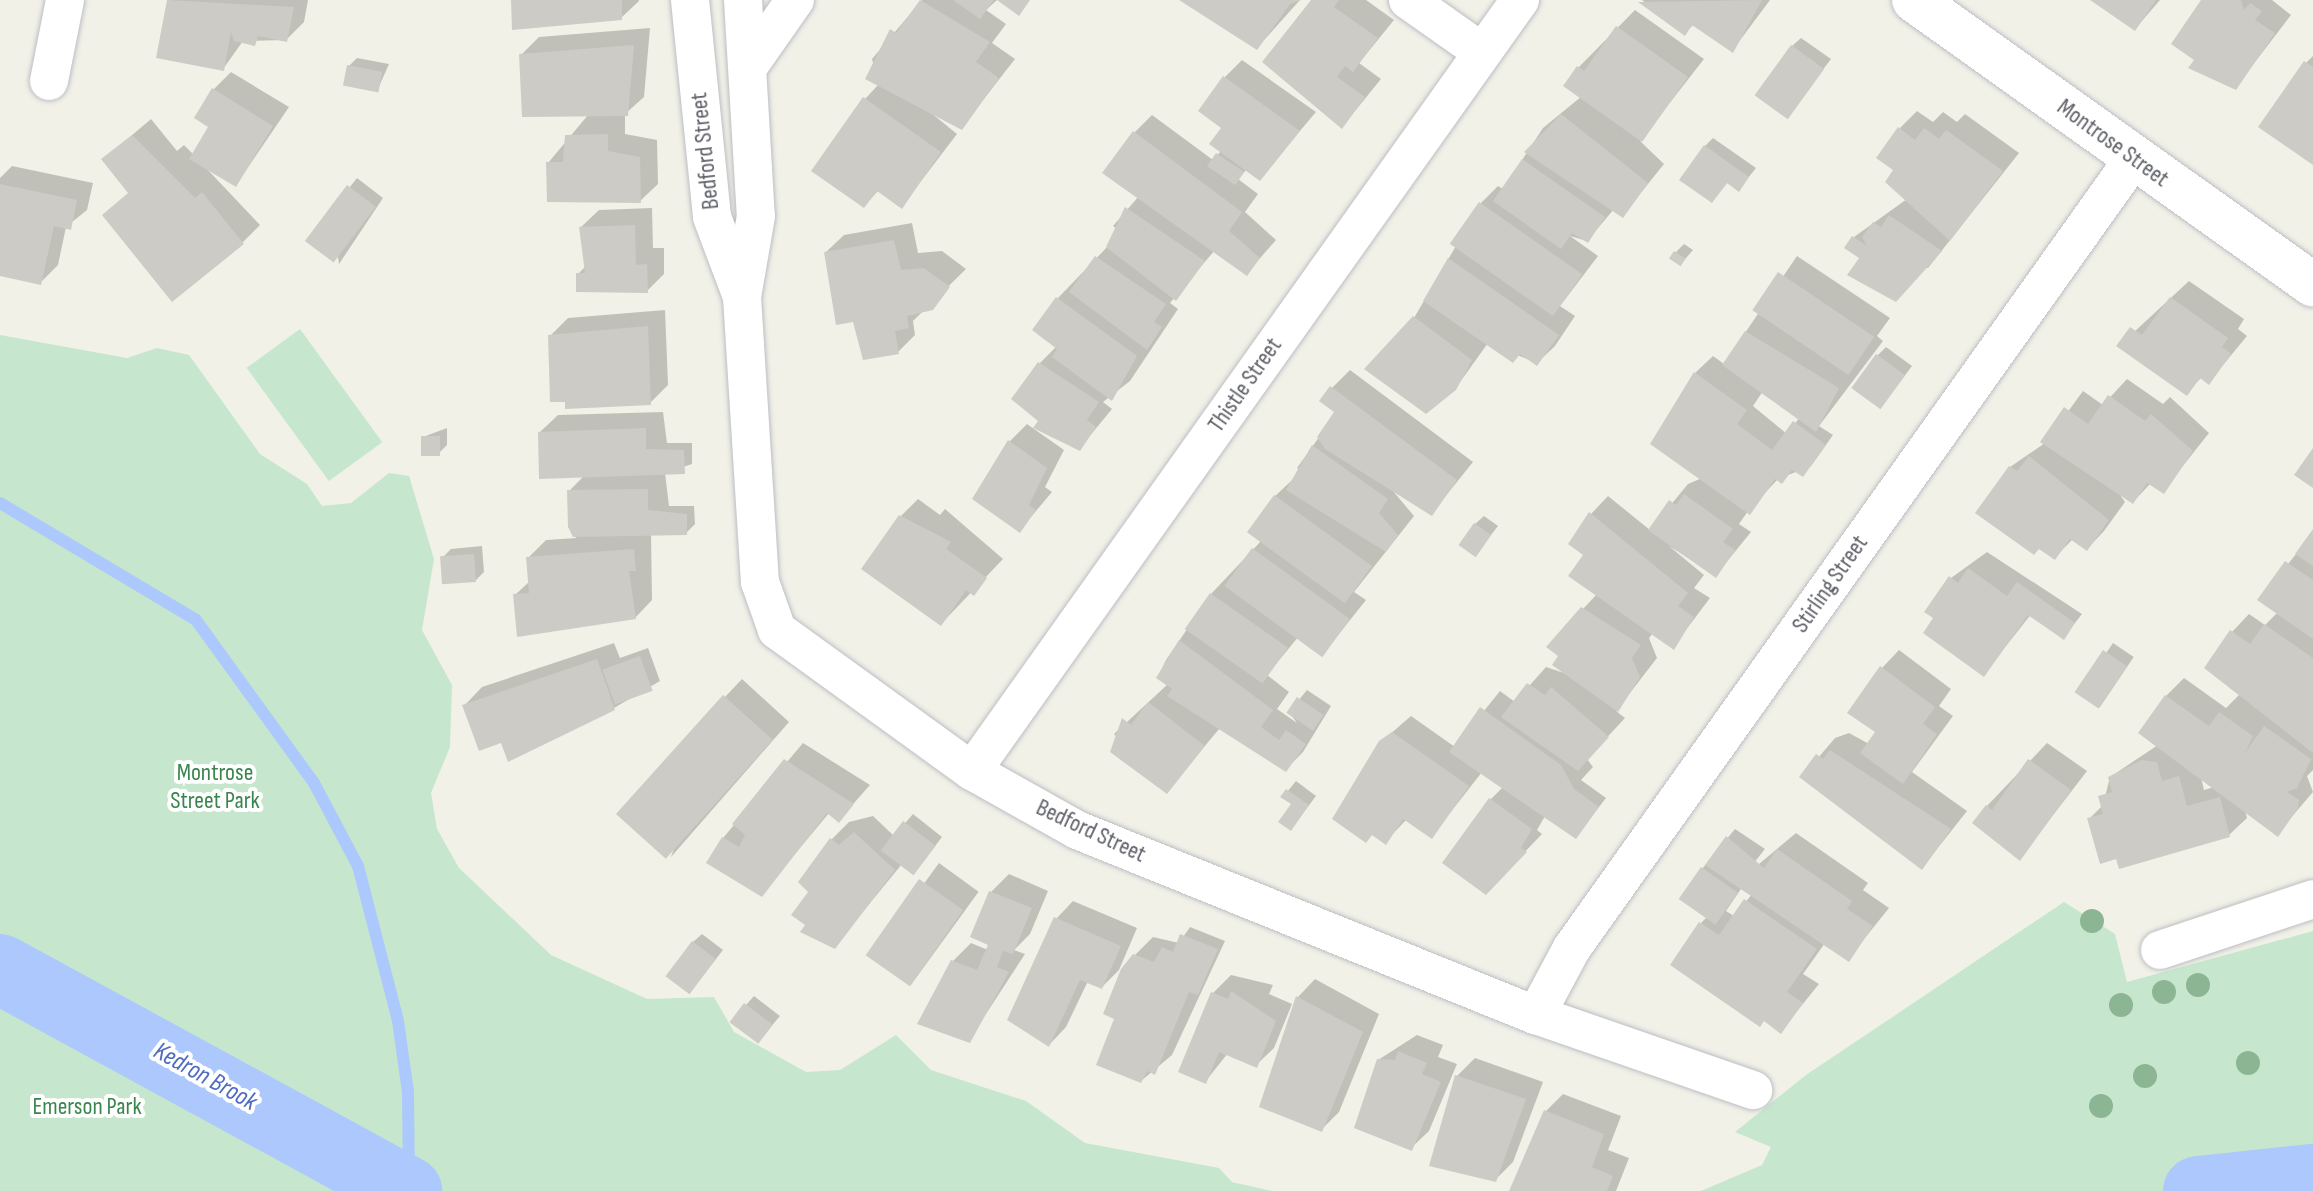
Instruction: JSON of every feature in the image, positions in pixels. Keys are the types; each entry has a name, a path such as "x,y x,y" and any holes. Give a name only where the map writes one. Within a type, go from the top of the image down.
{"street":[{"path":"49,81 65,0"},
{"name":"Bedford Street","path":"690,0 712,217 742,297"},
{"name":"Bedford Street","path":"743,0 756,216 742,297 767,613 784,636 972,771 1077,830 1536,1015 1753,1090"},
{"path":"748,67 795,0"},
{"path":"1408,0 1482,52"},
{"name":"Thistle Street","path":"972,771 1520,0"},
{"name":"Montrose Street","path":"1914,0 2313,285"},
{"name":"Stirling Street","path":"1536,1015 1572,948 2134,158"},
{"path":"2160,950 2313,899"}],"green space":[{"path":"300,329 382,442 329,481 247,368"},
{"name":"Montrose Street Park","path":"0,335 127,358 157,348 189,355 260,454 307,484 322,506 351,503 389,473 409,476 434,559 422,630 452,685 450,747 431,793 437,829 459,868 551,955 647,999 714,997 734,1032 806,1072 840,1070 896,1035 931,1070 1026,1101 1085,1143 1219,1168 1232,1182 1272,1191 0,1191"},
{"path":"2064,902 2115,934 2127,982 2313,931 2313,1191 1701,1191 1762,1165 1771,1147 1735,1132 1806,1075"}],"building":[{"path":"167,0 294,7 287,42 258,36 255,46 234,41 231,32 224,71 156,58"},
{"path":"511,0 622,0 622,20 512,30"},
{"path":"920,0 990,42 976,62 999,78 962,130 865,79 890,29 896,33"},
{"path":"953,0 994,0 980,19"},
{"path":"997,0 1030,0 1019,16"},
{"path":"1179,0 1301,0 1290,4 1257,50"},
{"path":"1311,0 1339,0 1334,7 1378,38 1353,72 1345,66 1337,77 1365,97 1342,129 1262,62"},
{"path":"1762,0 1733,53 1692,25 1685,36 1638,2"},
{"path":"2090,0 2156,0 2135,31"},
{"path":"2201,0 2241,0 2244,10 2250,3 2262,11 2255,20 2275,33 2236,90 2188,68 2194,60 2171,44"},
{"path":"1616,26 1688,77 1642,142 1563,86 1577,66 1584,71"},
{"path":"634,45 628,116 522,117 519,54"},
{"path":"1791,45 1824,69 1788,119 1755,95"},
{"path":"2304,61 2313,67 2313,165 2258,127"},
{"path":"347,65 382,72 378,92 343,86"},
{"path":"1223,76 1300,131 1260,181 1209,144 1221,128 1198,111"},
{"path":"212,88 273,126 236,187 189,159 208,127 194,118"},
{"path":"863,97 941,152 902,209 877,191 864,208 811,171"},
{"path":"1561,114 1648,183 1623,218 1524,152"},
{"path":"1898,127 1915,140 1924,128 1939,139 1946,130 2003,171 1950,241 1885,182 1893,170 1876,158"},
{"path":"1133,131 1242,212 1229,231 1260,258 1247,276 1102,173"},
{"path":"608,134 608,151 640,157 641,203 547,202 546,162 563,162 565,135"},
{"path":"132,135 195,198 202,192 244,244 172,302 102,215 128,193 101,159"},
{"path":"1704,145 1749,177 1739,192 1727,183 1712,203 1679,180"},
{"path":"1216,153 1244,172 1235,185 1207,166"},
{"path":"1522,159 1605,217 1588,243 1572,233 1561,249 1493,201"},
{"path":"0,184 77,200 71,230 54,226 41,285 0,276"},
{"path":"347,185 376,207 334,263 305,241"},
{"path":"1479,202 1582,274 1553,316 1450,244"},
{"path":"1125,207 1205,261 1176,301 1106,247"},
{"path":"1889,215 1942,251 1896,302 1847,275 1859,258 1844,248 1852,236 1867,246 1862,237 1873,222 1881,227"},
{"path":"635,225 636,265 647,264 648,293 576,292 576,273 585,273 579,227"},
{"path":"894,240 901,270 924,268 950,287 933,310 907,316 909,328 895,331 899,354 863,360 853,322 836,325 824,252"},
{"path":"1674,251 1686,259 1681,266 1669,258"},
{"path":"1095,256 1166,304 1154,322 1162,327 1147,350 1069,292"},
{"path":"1448,258 1559,335 1537,366 1520,354 1513,363 1423,301"},
{"path":"1778,272 1874,337 1848,375 1752,310"},
{"path":"1056,297 1137,356 1112,401 1052,357 1057,349 1032,330"},
{"path":"2170,297 2228,338 2222,347 2231,354 2209,385 2200,378 2187,396 2116,346 2130,327 2142,335"},
{"path":"1413,316 1472,360 1456,390 1426,414 1364,369"},
{"path":"648,326 651,405 565,409 565,402 550,402 548,335"},
{"path":"1745,331 1839,388 1816,432 1722,365"},
{"path":"1876,354 1905,375 1880,409 1851,388"},
{"path":"1038,362 1099,402 1087,420 1096,427 1080,451 1033,428 1038,421 1011,399"},
{"path":"1694,372 1747,410 1737,424 1772,450 1793,421 1826,445 1803,477 1792,470 1782,484 1775,479 1750,515 1650,444"},
{"path":"1330,386 1457,480 1432,516 1325,449 1317,437 1334,412 1319,401"},
{"path":"2108,395 2145,421 2151,414 2193,451 2164,494 2147,483 2133,504 2040,442 2064,407 2088,424"},
{"path":"646,428 646,449 684,450 685,474 539,479 538,432"},
{"path":"421,436 440,436 440,456 421,456"},
{"path":"1008,440 1047,468 1029,505 1036,510 1020,533 972,499"},
{"path":"1312,445 1388,499 1379,513 1398,535 1386,552 1286,490"},
{"path":"2313,448 2313,488 2294,475"},
{"path":"2029,456 2109,520 2087,551 2070,539 2055,560 2039,549 2034,555 1975,513 2009,466 2017,471"},
{"path":"648,489 648,510 687,514 687,535 573,537 568,527 567,490"},
{"path":"1684,494 1733,529 1723,542 1735,550 1716,578 1648,530 1669,500 1676,505"},
{"path":"1274,495 1372,566 1345,603 1247,532"},
{"path":"1589,512 1688,593 1678,606 1694,617 1674,650 1568,576 1583,555 1568,544"},
{"path":"899,515 951,542 946,549 987,578 974,596 966,590 941,626 861,569"},
{"path":"1474,523 1491,535 1476,557 1459,545"},
{"path":"2313,529 2313,566 2295,554"},
{"path":"1252,548 1350,619 1322,657 1224,586"},
{"path":"634,549 636,571 629,571 636,619 517,637 513,594 529,593 526,557"},
{"path":"474,554 476,582 442,584 440,556"},
{"path":"2285,561 2313,580 2313,639 2257,600"},
{"path":"1968,568 2007,596 2017,582 2075,623 2064,640 2028,615 1984,677 1923,633 1933,618 1924,612 1949,576 1958,583"},
{"path":"1210,593 1288,647 1263,684 1185,629"},
{"path":"1581,607 1641,645 1632,658 1640,677 1618,712 1552,665 1558,656 1546,647"},
{"path":"2264,624 2313,658 2313,753 2204,668 2230,630 2250,644"},
{"path":"1179,640 1273,710 1261,727 1279,740 1286,730 1306,744 1286,772 1167,696 1172,689 1156,678"},
{"path":"2103,650 2127,666 2099,708 2074,692"},
{"path":"640,656 653,691 615,704 602,670"},
{"path":"597,659 615,710 508,762 501,743 479,751 462,705"},
{"path":"1880,666 1935,707 1923,724 1937,734 1903,784 1860,753 1875,732 1847,713"},
{"path":"1527,683 1545,695 1551,687 1609,737 1578,771 1501,717"},
{"path":"723,695 773,740 666,859 616,814"},
{"path":"2165,695 2209,726 2219,712 2253,736 2245,753 2264,726 2311,759 2297,788 2287,792 2299,800 2298,808 2278,837 2138,733"},
{"path":"1297,697 1324,715 1313,731 1286,713"},
{"path":"1148,702 1205,746 1167,794 1110,752 1122,718 1131,725"},
{"path":"1480,707 1561,765 1574,789 1599,807 1576,839 1449,752"},
{"path":"1392,732 1469,786 1432,839 1403,819 1386,845 1372,835 1366,843 1332,819 1379,741"},
{"path":"1830,750 1951,829 1922,870 1799,777 1816,754 1823,759"},
{"path":"784,759 854,804 839,823 827,813 762,897 706,863 722,837 739,847 745,835 732,824"},
{"path":"2028,759 2071,790 2020,861 1972,823 1986,805 1992,810"},
{"path":"2142,760 2157,762 2162,781 2179,776 2187,806 2220,797 2230,837 2119,869 2116,859 2100,864 2087,818 2103,814 2098,796 2112,792 2108,777"},
{"path":"1286,789 1309,805 1291,831 1278,822 1291,804 1280,797"},
{"path":"1489,798 1532,829 1521,848 1527,852 1486,895 1442,863"},
{"path":"903,821 936,846 913,875 881,851"},
{"path":"854,832 895,870 835,949 800,932 805,925 791,915 808,892 798,882 830,838 839,845"},
{"path":"1726,836 1764,868 1777,849 1852,901 1847,909 1873,926 1849,962 1705,865"},
{"path":"1701,867 1738,893 1715,925 1679,899"},
{"path":"919,879 963,910 910,986 866,955"},
{"path":"989,891 1032,908 1013,954 1003,951 997,967 1009,972 970,1043 917,1024 951,960 977,970 988,945 970,937"},
{"path":"1744,899 1817,949 1787,992 1803,1003 1781,1034 1764,1021 1760,1027 1670,965 1699,922 1719,935"},
{"path":"1054,917 1121,946 1102,989 1080,980 1049,1047 1007,1020"},
{"path":"1180,934 1218,949 1198,995 1189,992 1155,1075 1147,1071 1141,1083 1096,1065 1114,1019 1103,1014 1121,969 1133,954 1154,962 1162,947 1173,952"},
{"path":"692,941 716,959 689,994 666,976"},
{"path":"1231,991 1276,1021 1257,1068 1219,1052 1206,1084 1178,1072 1211,992 1228,999"},
{"path":"1296,996 1363,1032 1322,1132 1259,1107"},
{"path":"744,1003 773,1025 758,1044 730,1022"},
{"path":"1398,1051 1427,1063 1422,1074 1441,1082 1412,1151 1354,1128 1377,1059 1395,1060"},
{"path":"1455,1075 1526,1099 1496,1182 1429,1166"},
{"path":"1544,1110 1604,1134 1592,1167 1613,1176 1607,1191 1509,1191"}],"waterway":[{"path":"0,503 196,620 314,783 358,866 398,1021 408,1092 409,1191"},
{"name":"Kedron Brook","path":"0,969 408,1191"},
{"name":"Kedron Brook","path":"2198,1191 2313,1179"}],"park label":[{"name":"Emerson Park","path":"87,1107"}]}
